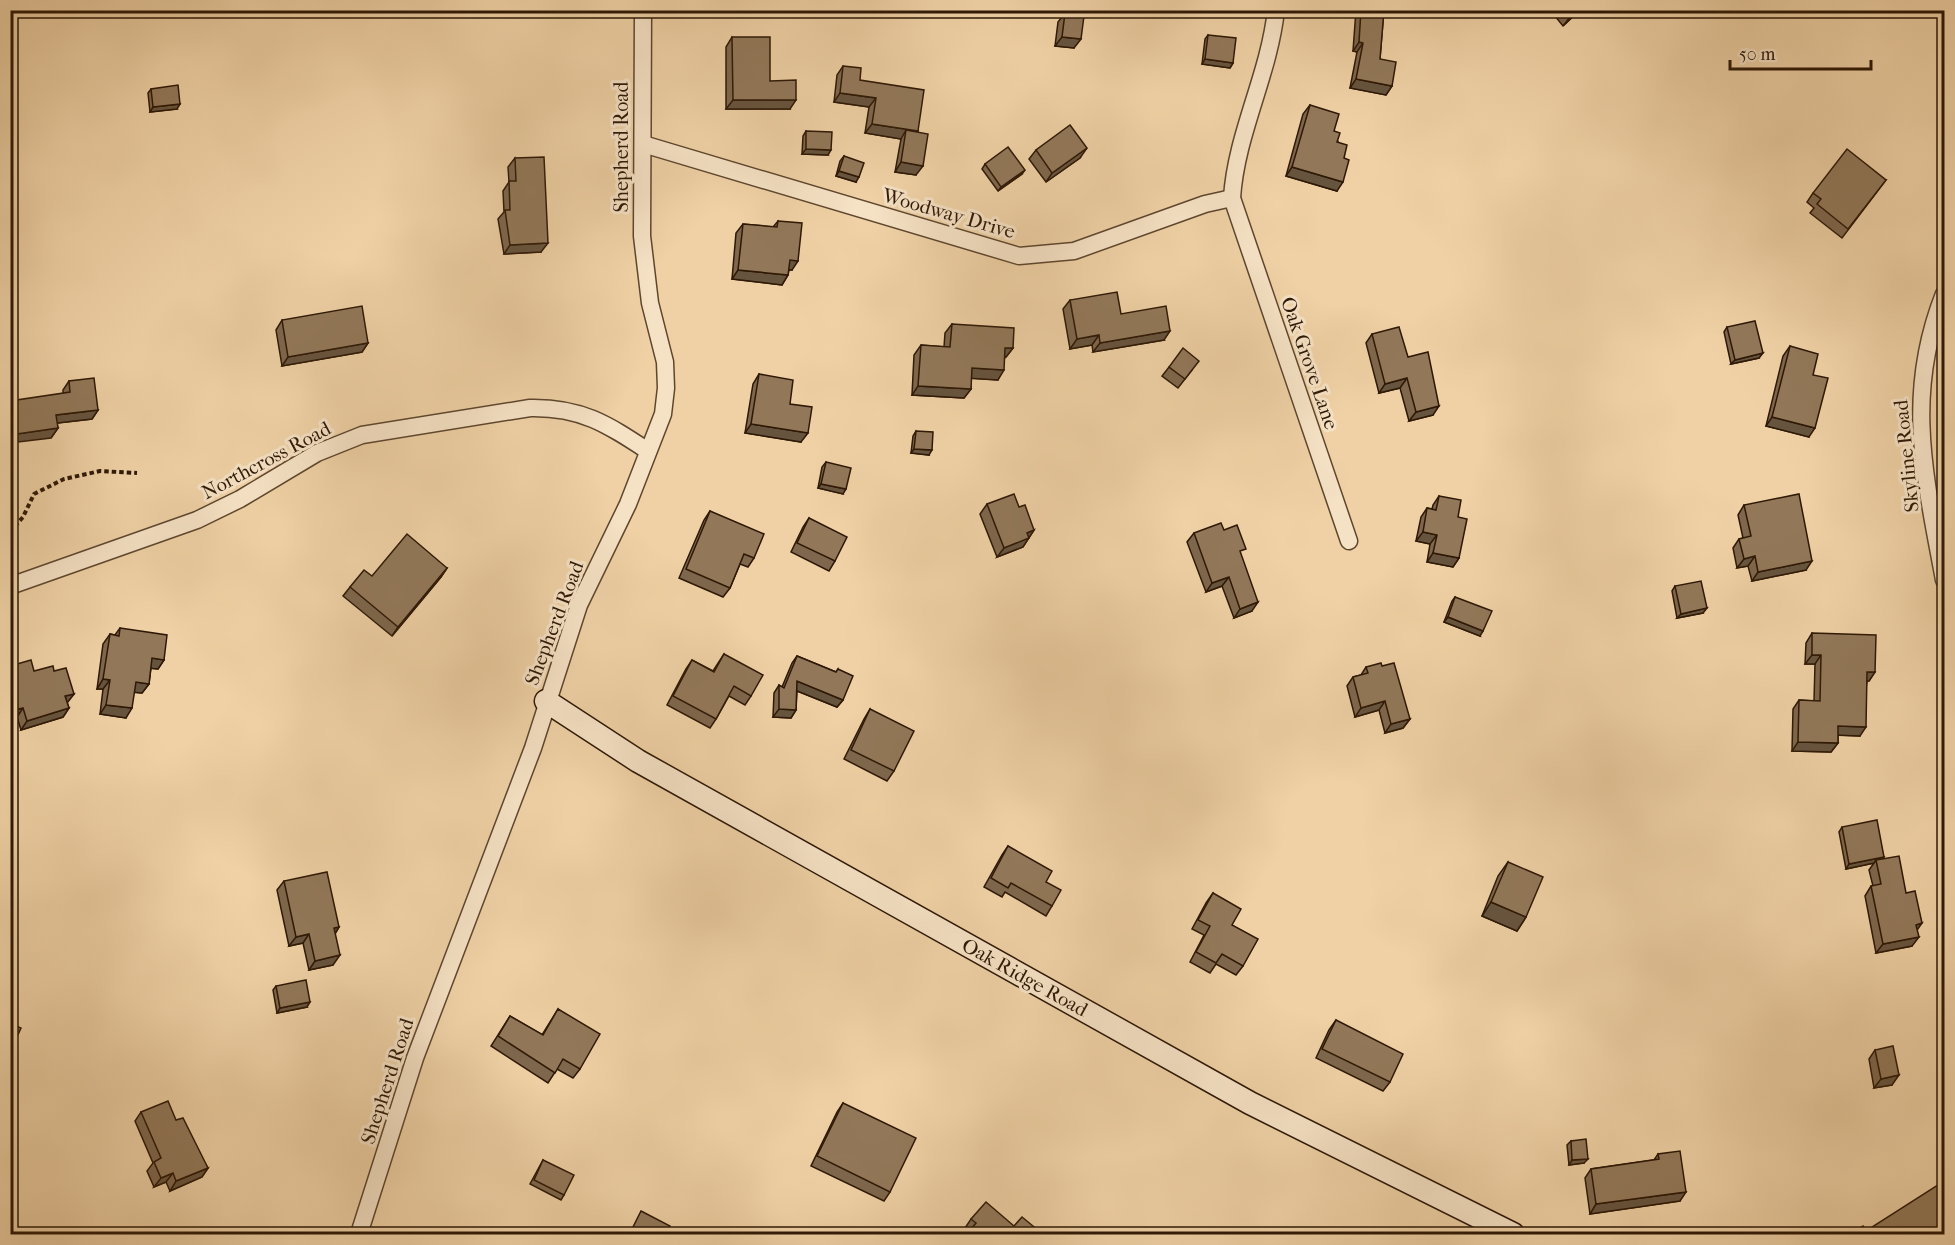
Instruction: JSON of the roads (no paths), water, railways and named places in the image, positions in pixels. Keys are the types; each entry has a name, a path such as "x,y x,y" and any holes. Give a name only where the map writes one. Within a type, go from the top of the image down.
{"street":[{"name":"Shepherd Road","path":"359,1234 415,1058 533,748 546,701 579,605 628,504 663,414 666,388 664,362 645,270 642,236 643,10"},
{"path":"1232,198 1234,173 1272,39 1276,10"},
{"name":"Woodway Drive","path":"643,144 1019,256 1074,250 1204,204 1232,198"},
{"name":"Oak Grove Lane","path":"1232,198 1349,541"},
{"name":"Skyline Road","path":"1944,294 1926,351 1920,415 1944,580"},
{"name":"Northcross Road","path":"10,586 198,520 240,499 317,453 362,435 530,408 554,408 588,415 648,451"},
{"name":"Oak Ridge Road","path":"546,701 638,761 1250,1103 1513,1234"}]}
